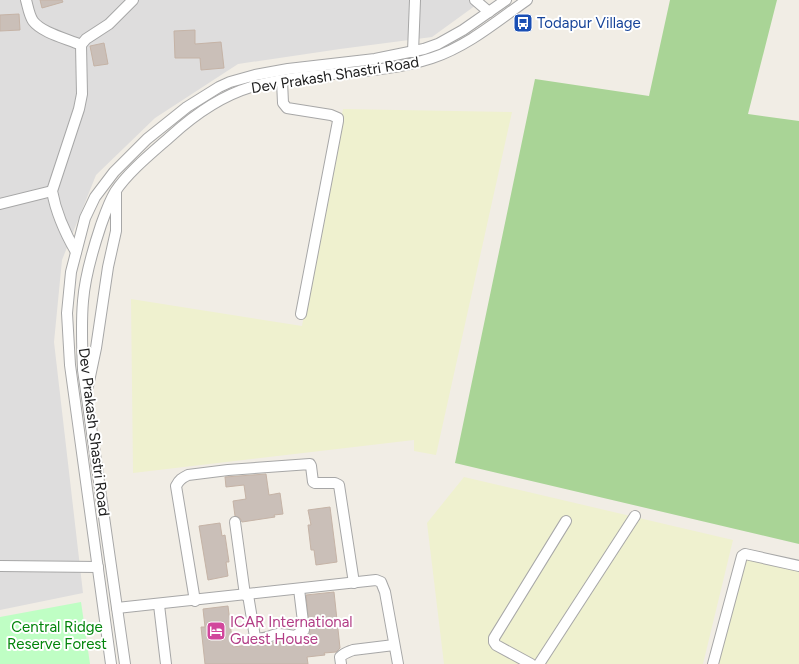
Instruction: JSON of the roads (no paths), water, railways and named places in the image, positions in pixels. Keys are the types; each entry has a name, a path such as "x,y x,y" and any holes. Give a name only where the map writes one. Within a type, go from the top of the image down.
{"street":[{"path":"26,0 28,11 33,21 41,28 81,45"},
{"path":"90,263 75,255 62,226 52,191 79,109 82,94 81,45 86,39 110,24 133,0"},
{"path":"413,52 415,0"},
{"path":"475,0 489,12"},
{"name":"Dev Prakash Shastri Road","path":"111,664 68,350 67,301 71,272 85,218 90,206 114,172 147,139 187,106 207,93 230,82 255,75 288,69 375,59 413,52 447,40 506,0"},
{"name":"Dev Prakash Shastri Road","path":"124,664 83,370 82,317 84,287 90,263 107,210 116,191 142,162 164,142 201,112 232,94 250,87 282,80 389,68 433,58 463,44 527,0"},
{"path":"282,80 284,106 287,108 331,115 338,118 301,314"},
{"path":"0,204 52,191"},
{"path":"86,390 96,348 107,274 116,231 116,191"},
{"path":"194,601 176,486 178,481 188,475 214,472 310,464 313,482 315,484 338,484 354,583"},
{"path":"539,664 635,516"},
{"path":"531,664 496,645 494,638 566,520"},
{"path":"235,522 246,595 255,637 260,639 278,634 295,636 304,630 299,589"},
{"path":"713,664 742,556 745,554 799,566"},
{"path":"0,566 98,567"},
{"path":"117,608 160,605 376,580 381,582 385,592 396,664"},
{"path":"160,605 166,664"},
{"path":"341,664 340,657 343,654 353,650 394,645"}],"place":[{"name":"Todapur Village","path":"523,23"},
{"name":"ICAR International Guest House","path":"216,631"}],"park label":[{"name":"Central Ridge Reserve Forest","path":"57,636"}]}
